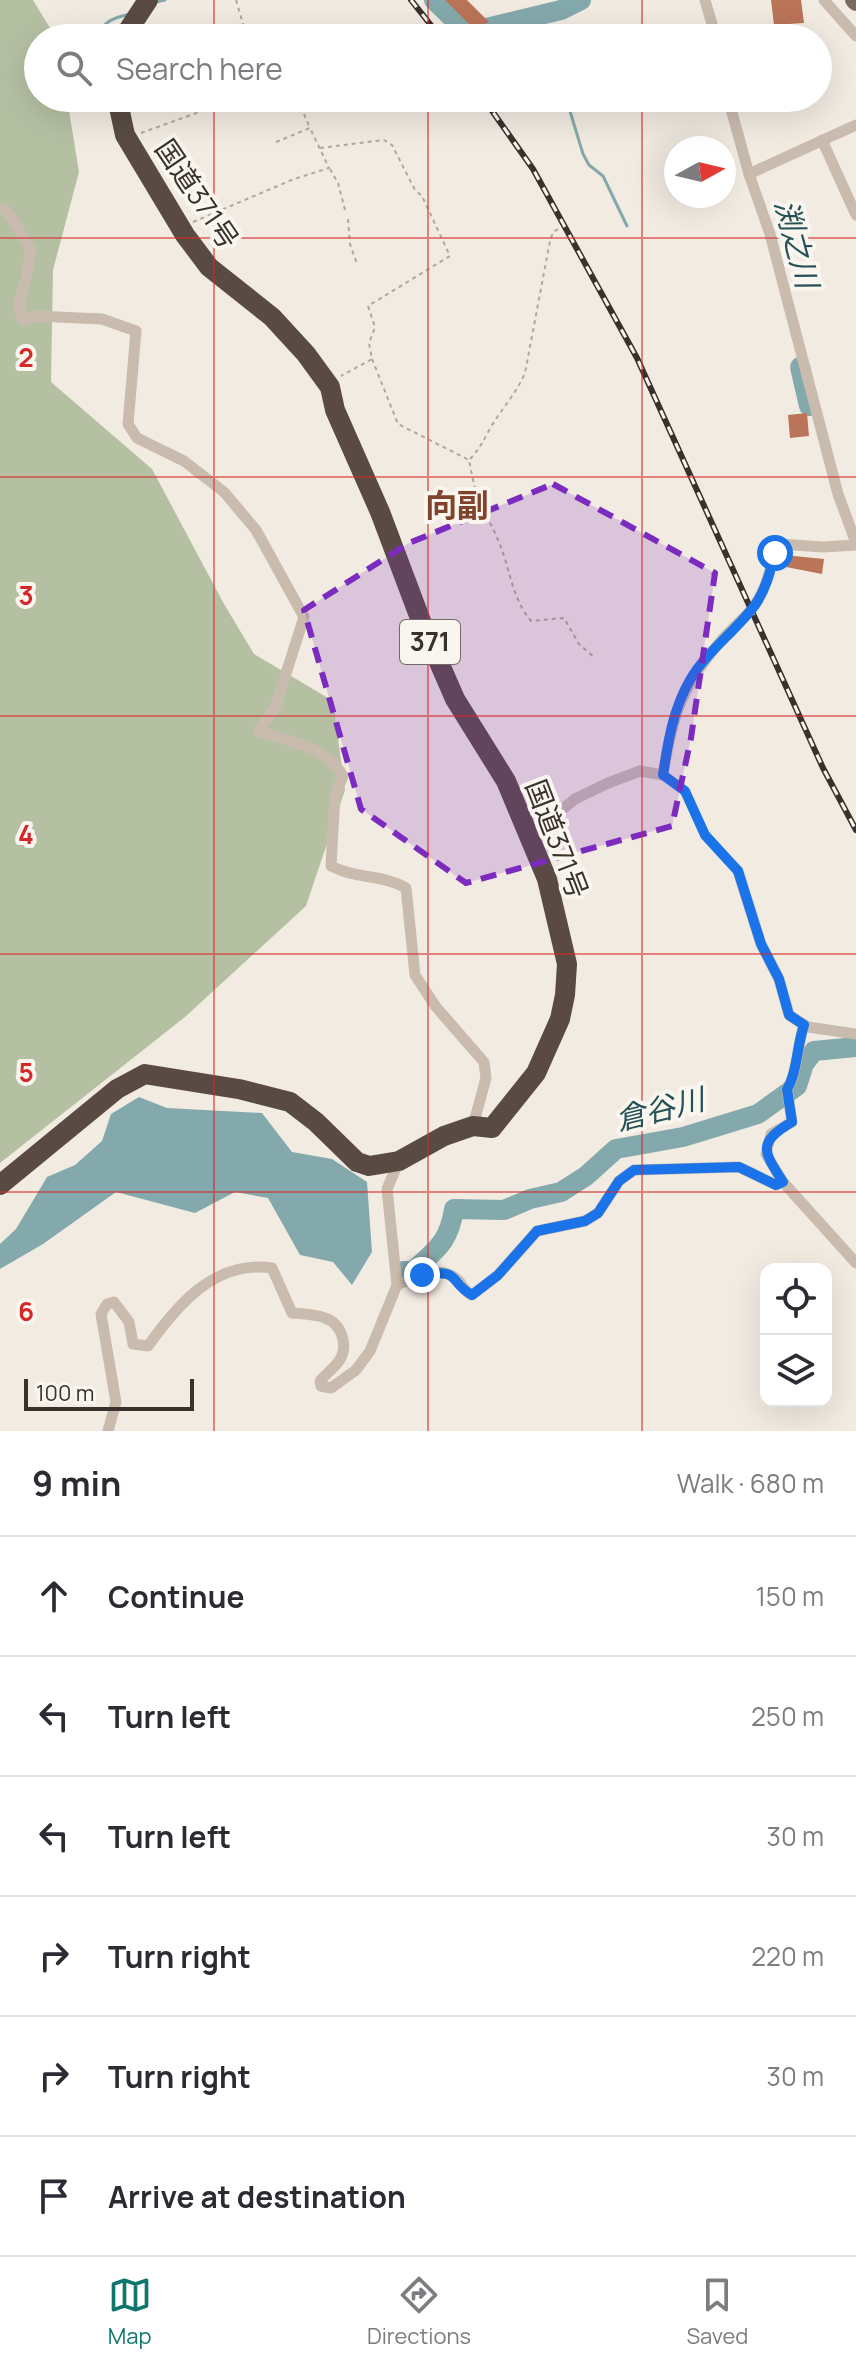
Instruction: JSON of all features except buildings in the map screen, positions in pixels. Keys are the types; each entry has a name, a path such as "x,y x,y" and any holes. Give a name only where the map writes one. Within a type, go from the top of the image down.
{"highway":[{"path":"132,24 148,0"},
{"name":"国道371号","path":"0,1185 117,1089 145,1074 239,1089 290,1102 316,1122 357,1162 369,1166 399,1161 444,1136 473,1126 492,1128 544,1060 563,1007 567,964 547,879 506,781 455,699 421,621 380,512 335,410 330,387 306,354 272,317 209,267 181,229 127,138 119,112"}],"street":[{"path":"705,0 712,24"},
{"path":"824,0 856,36"},
{"path":"842,0 848,5 855,2"},
{"path":"530,836 575,799 608,783 640,771 663,775 671,727 691,679 754,606 767,583 779,544 823,547 856,544 838,494 770,234 732,112"},
{"path":"749,174 856,125"},
{"path":"822,140 856,215"},
{"path":"0,209 7,211 31,249 18,305 24,321 35,316 102,319 136,331 128,424 137,438 184,461 224,492 256,530 304,617 275,708 258,731 313,749 336,763 343,776 335,795 331,866 345,873 392,880 406,888 415,975 436,1007 484,1062 486,1078 473,1126"},
{"path":"738,871 761,944 779,979 789,1015 804,1025 856,1034"},
{"path":"804,1025 796,1051 794,1079 787,1089 792,1122 771,1134 766,1154 783,1182 856,1263"},
{"path":"108,1431 116,1402 101,1314 107,1304 114,1302 129,1322 133,1344 148,1346 171,1314 194,1291 243,1268 272,1268 292,1313 323,1317 336,1324 344,1348 340,1360 320,1381 321,1386 331,1388 356,1370 370,1351 397,1285 387,1189 399,1161"},
{"path":"397,1285 442,1271 457,1279 472,1295 498,1275 537,1231 585,1221 598,1213 619,1181 634,1170 739,1167 776,1185 783,1182"}],"path":[{"path":"236,0 243,24"},
{"path":"127,138 199,112"},
{"path":"303,112 338,183 345,210"},
{"path":"276,142 310,128"},
{"path":"320,148 384,140 392,145 415,190 433,215 450,256 368,306 375,327 369,343 372,359 398,424 469,460"},
{"path":"181,229 219,210 329,168"},
{"path":"348,219 350,244 357,264"},
{"path":"469,460 480,449 517,392 525,373 550,241 553,232 560,228"},
{"path":"330,387 343,374 372,359"},
{"path":"469,460 476,493 492,524 513,590 525,613 531,621 564,618 579,644 595,658"},
{"path":"663,775 685,791 705,835 738,871"}],"highlighted area":[{"path":"553,484 715,573 691,738 672,826 466,883 361,809 304,610 409,543"}],"green space":[{"path":"0,0 33,0 48,24 24,24 24,112 69,112 79,172 53,270 51,382 152,469 254,654 333,701 345,790 306,906 185,1017 0,1163"}],"water":[{"path":"139,1097 167,1108 262,1113 292,1152 332,1159 367,1182 372,1252 352,1285 333,1262 300,1255 268,1198 235,1192 195,1213 116,1192 43,1244 0,1269 0,1244 16,1229 47,1177 75,1165 102,1141 111,1114"}],"waterway":[{"path":"156,2 165,0"},
{"name":"渕之川","path":"434,0 459,24"},
{"name":"渕之川","path":"503,24 561,10 581,0"},
{"path":"106,24 130,14"},
{"path":"538,15 541,24"},
{"path":"570,112 583,154 589,165 603,176 627,226"},
{"name":"渕之川","path":"800,367 809,406"},
{"name":"倉谷川","path":"403,1271 413,1271 441,1244 449,1230 454,1209 504,1210 530,1199 561,1192 586,1176 616,1149 683,1137 758,1114 797,1086 804,1064 814,1051 856,1047"}],"railway":[{"path":"411,0 430,24"},
{"path":"493,112 533,169 637,358 823,768 856,830"}],"district":[{"name":"向副","path":"457,506"}],"route":[{"path":"422,1275 442,1271 457,1279 472,1295 498,1275 537,1231 585,1221 598,1213 619,1181 634,1170 739,1167 776,1185 783,1182 766,1154 767,1144 771,1134 792,1122 787,1089 794,1079 798,1042 804,1025 789,1015 779,979 761,944 738,871 705,835 685,791 663,775 671,727 691,679 754,606 767,583 775,553"}]}
